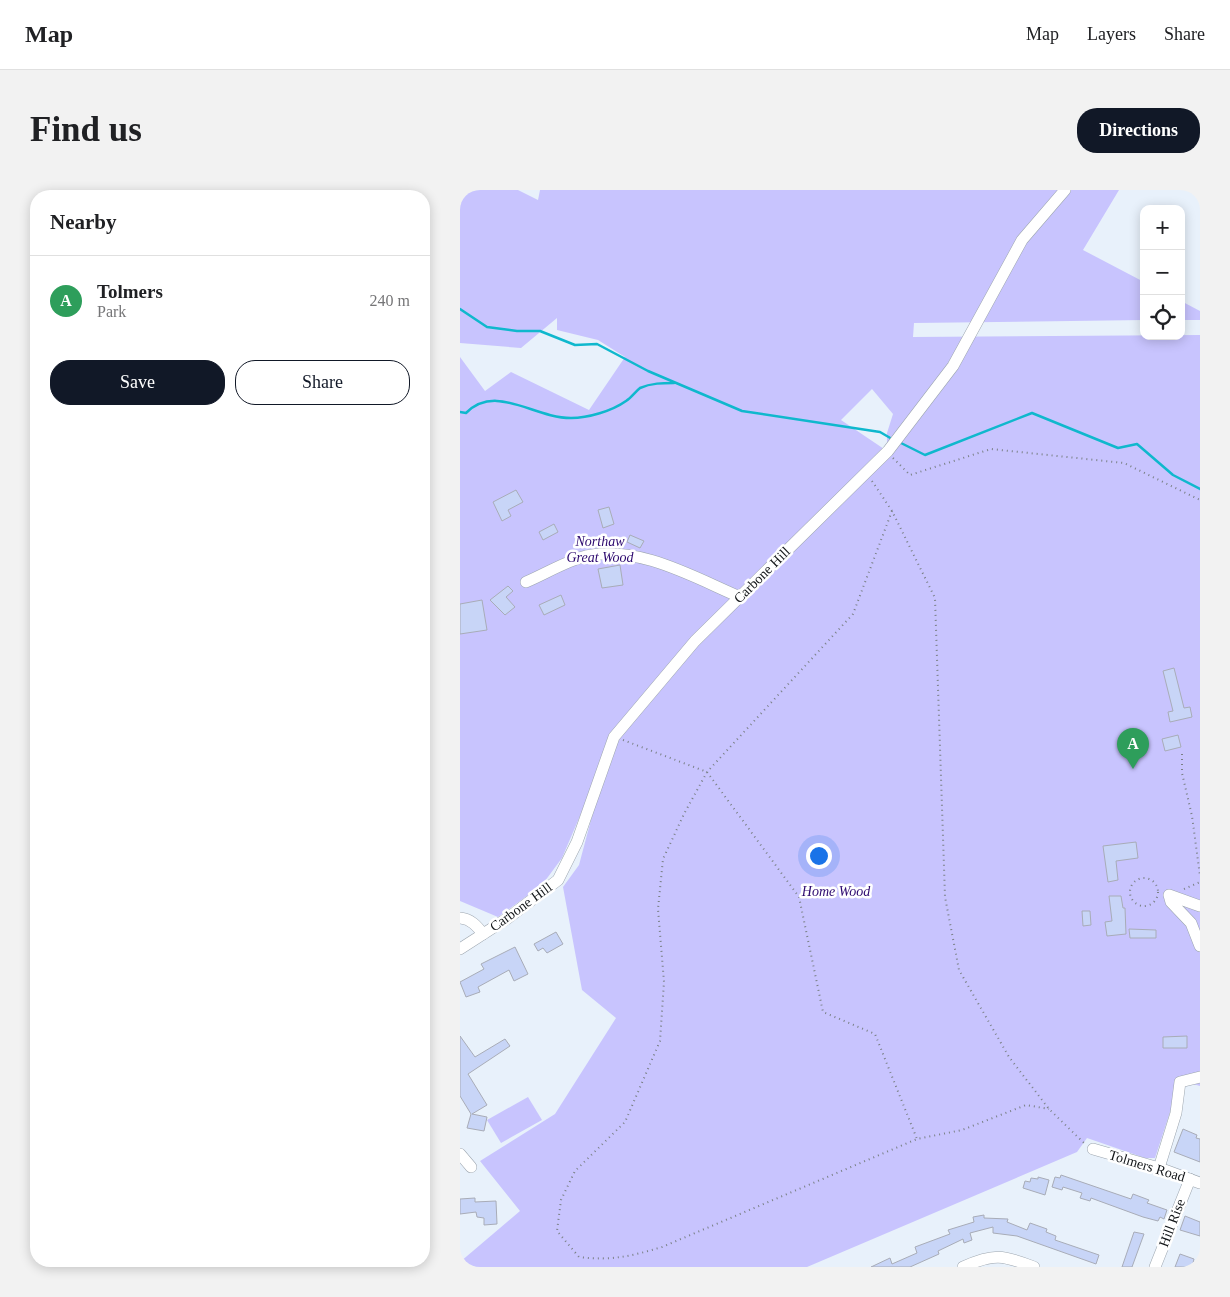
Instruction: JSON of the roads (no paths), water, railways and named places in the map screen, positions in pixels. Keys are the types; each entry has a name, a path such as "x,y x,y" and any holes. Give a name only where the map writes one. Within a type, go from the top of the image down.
{"street":[{"name":"Carbone Hill","path":"460,949 538,897 558,880 577,842 614,736 695,642 890,448 953,366 1022,240 1065,190"},
{"path":"526,582 586,556 618,554 654,560 740,597"},
{"path":"1200,906 1169,895 1170,902 1191,922 1200,946"},
{"path":"460,918 466,918 476,925 483,934"},
{"path":"1159,1168 1176,1113 1180,1082 1200,1077"},
{"name":"Tolmers Road","path":"1093,1149 1159,1168 1195,1181"},
{"path":"460,1154 470,1167"},
{"name":"Hill Rise","path":"1155,1267 1195,1181"},
{"path":"963,1267 982,1258 997,1256 1034,1267"}],"waterway":[{"path":"460,309 487,327 517,331 540,331 575,345 597,344 648,371 742,411 880,432 892,439"},
{"path":"460,412 466,413 478,405 490,401 502,401 557,417 585,417 620,405 644,386 674,383"},
{"path":"899,442 925,455 1032,413 1118,448 1137,444 1173,475 1200,489"}],"place":[{"name":"Tolmers","path":"1133,769"}],"park label":[{"name":"Northaw Great Wood","path":"600,550"},
{"name":"Home Wood","path":"836,891"}]}
